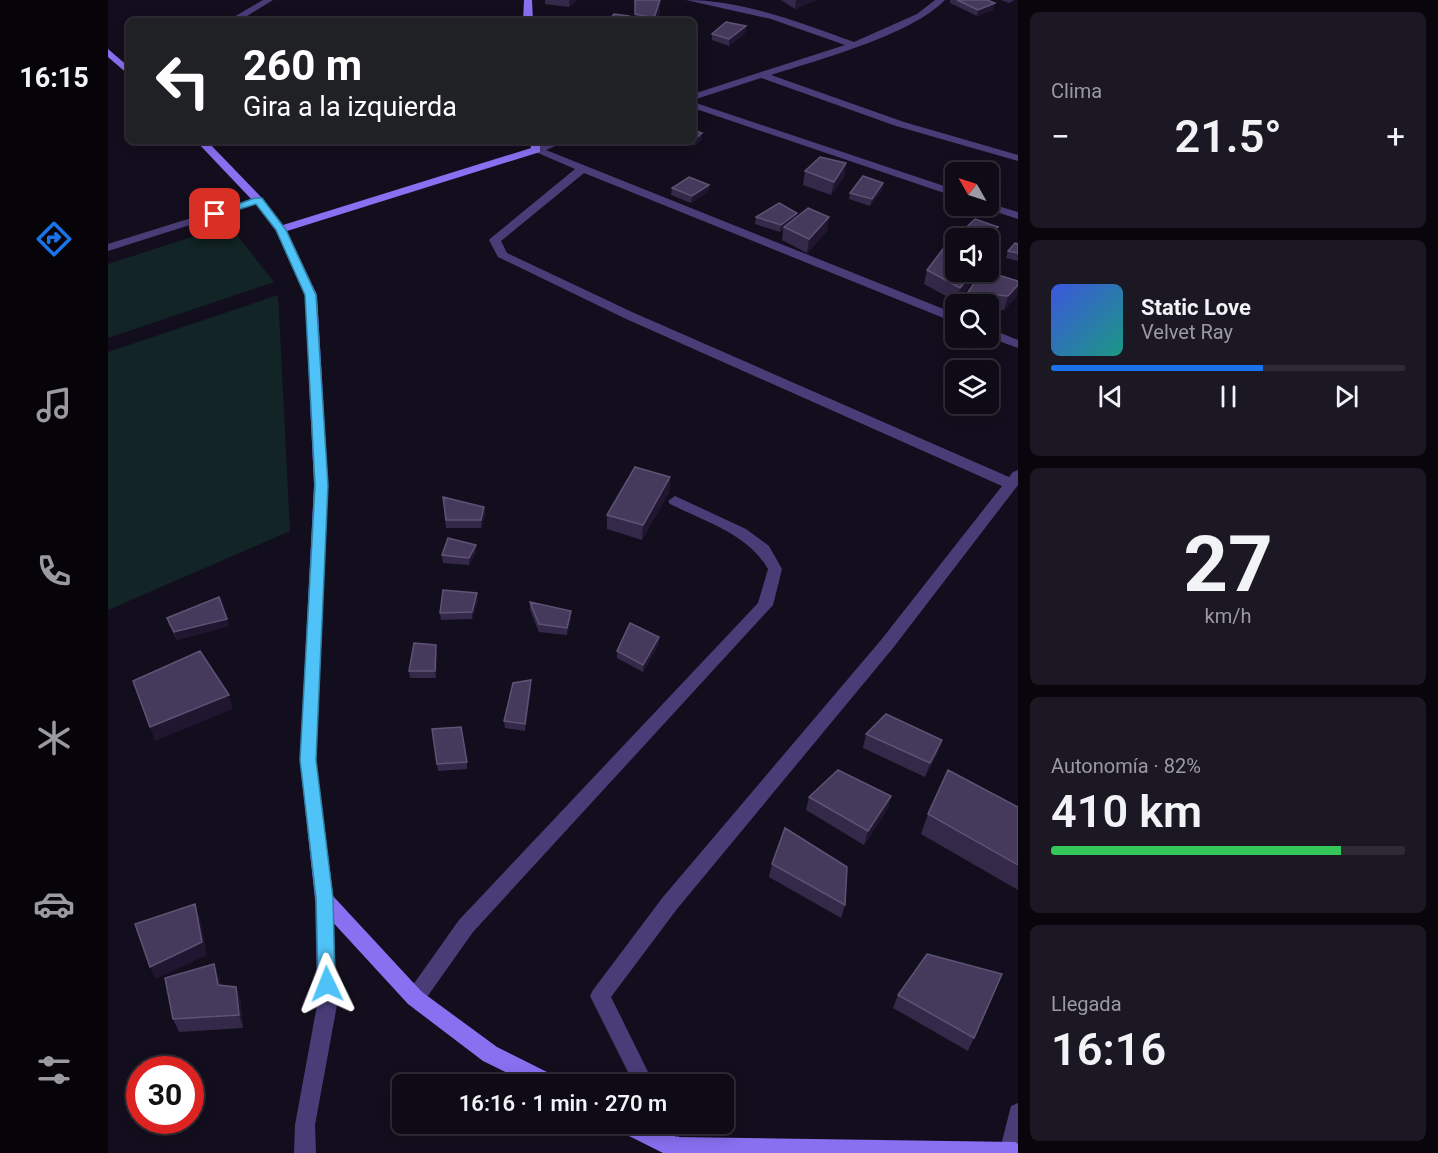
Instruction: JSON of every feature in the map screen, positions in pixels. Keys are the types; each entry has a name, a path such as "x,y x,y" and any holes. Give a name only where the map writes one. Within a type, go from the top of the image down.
{"street":[{"path":"237,18 269,0"},
{"path":"528,0 528,18"},
{"path":"690,0 773,17 854,45"},
{"path":"696,96 854,45 920,16 941,0"},
{"path":"108,52 126,69"},
{"path":"764,76 900,124 1018,158"},
{"path":"696,106 945,190"},
{"path":"204,144 258,200 281,230 311,295 321,485 308,760 324,898 327,1005 305,1125 305,1153"},
{"path":"281,230 535,146 582,169 945,315"},
{"path":"582,169 495,240 502,255 628,315 1014,479 887,644 670,903 600,996 639,1074"},
{"path":"108,248 258,200"},
{"path":"999,210 1018,216"},
{"path":"999,336 1018,344"},
{"path":"416,998 466,926 765,605 775,569 764,550 741,533 675,501"},
{"path":"324,898 416,998 490,1054 530,1074"},
{"path":"645,1134 677,1151 1012,1152 1018,1113"},
{"path":"668,1134 677,1151"}],"shaded area":[{"path":"229,225 274,282 108,338 108,264"},
{"path":"278,295 290,531 108,610 108,352"}],"building":[{"path":"635,0 660,0 654,18 635,14"},
{"path":"957,0 987,0 995,3 978,10"},
{"path":"614,14 629,16 627,18 611,18"},
{"path":"726,22 746,26 729,39 712,34"},
{"path":"820,157 846,163 834,182 805,171"},
{"path":"863,176 883,183 872,199 850,193"},
{"path":"689,177 709,185 692,196 672,188"},
{"path":"779,203 797,213 781,225 756,217"},
{"path":"808,208 829,217 809,239 784,227"},
{"path":"975,219 998,227 996,228 966,228"},
{"path":"1015,243 1018,244 1018,253 1008,251"},
{"path":"943,249 945,250 945,280 927,270"},
{"path":"999,275 1018,281 1018,285 1008,296 968,292 975,282 999,282"},
{"path":"949,282 965,282 960,288"},
{"path":"635,467 670,477 643,525 607,515"},
{"path":"443,497 484,507 481,520 446,520"},
{"path":"448,538 476,545 469,558 442,555"},
{"path":"443,590 477,593 472,612 440,613"},
{"path":"219,597 227,619 174,632 167,618"},
{"path":"530,602 571,611 567,628 539,624"},
{"path":"630,623 659,637 643,665 617,651"},
{"path":"414,643 436,645 435,671 409,671"},
{"path":"200,651 229,695 150,727 133,681"},
{"path":"531,680 525,724 504,721 513,683"},
{"path":"886,714 942,740 930,763 866,734"},
{"path":"461,727 467,762 437,764 432,729"},
{"path":"838,770 891,796 868,831 809,797"},
{"path":"948,770 1018,807 1018,865 928,814"},
{"path":"785,828 847,867 845,905 772,864"},
{"path":"195,904 202,942 150,967 135,924"},
{"path":"927,954 1002,974 974,1038 898,995"},
{"path":"214,964 218,985 236,987 239,1015 173,1019 165,978"}],"route":[{"path":"215,214 258,200 281,230 311,295 321,485 308,760 324,898 327,984"}]}
